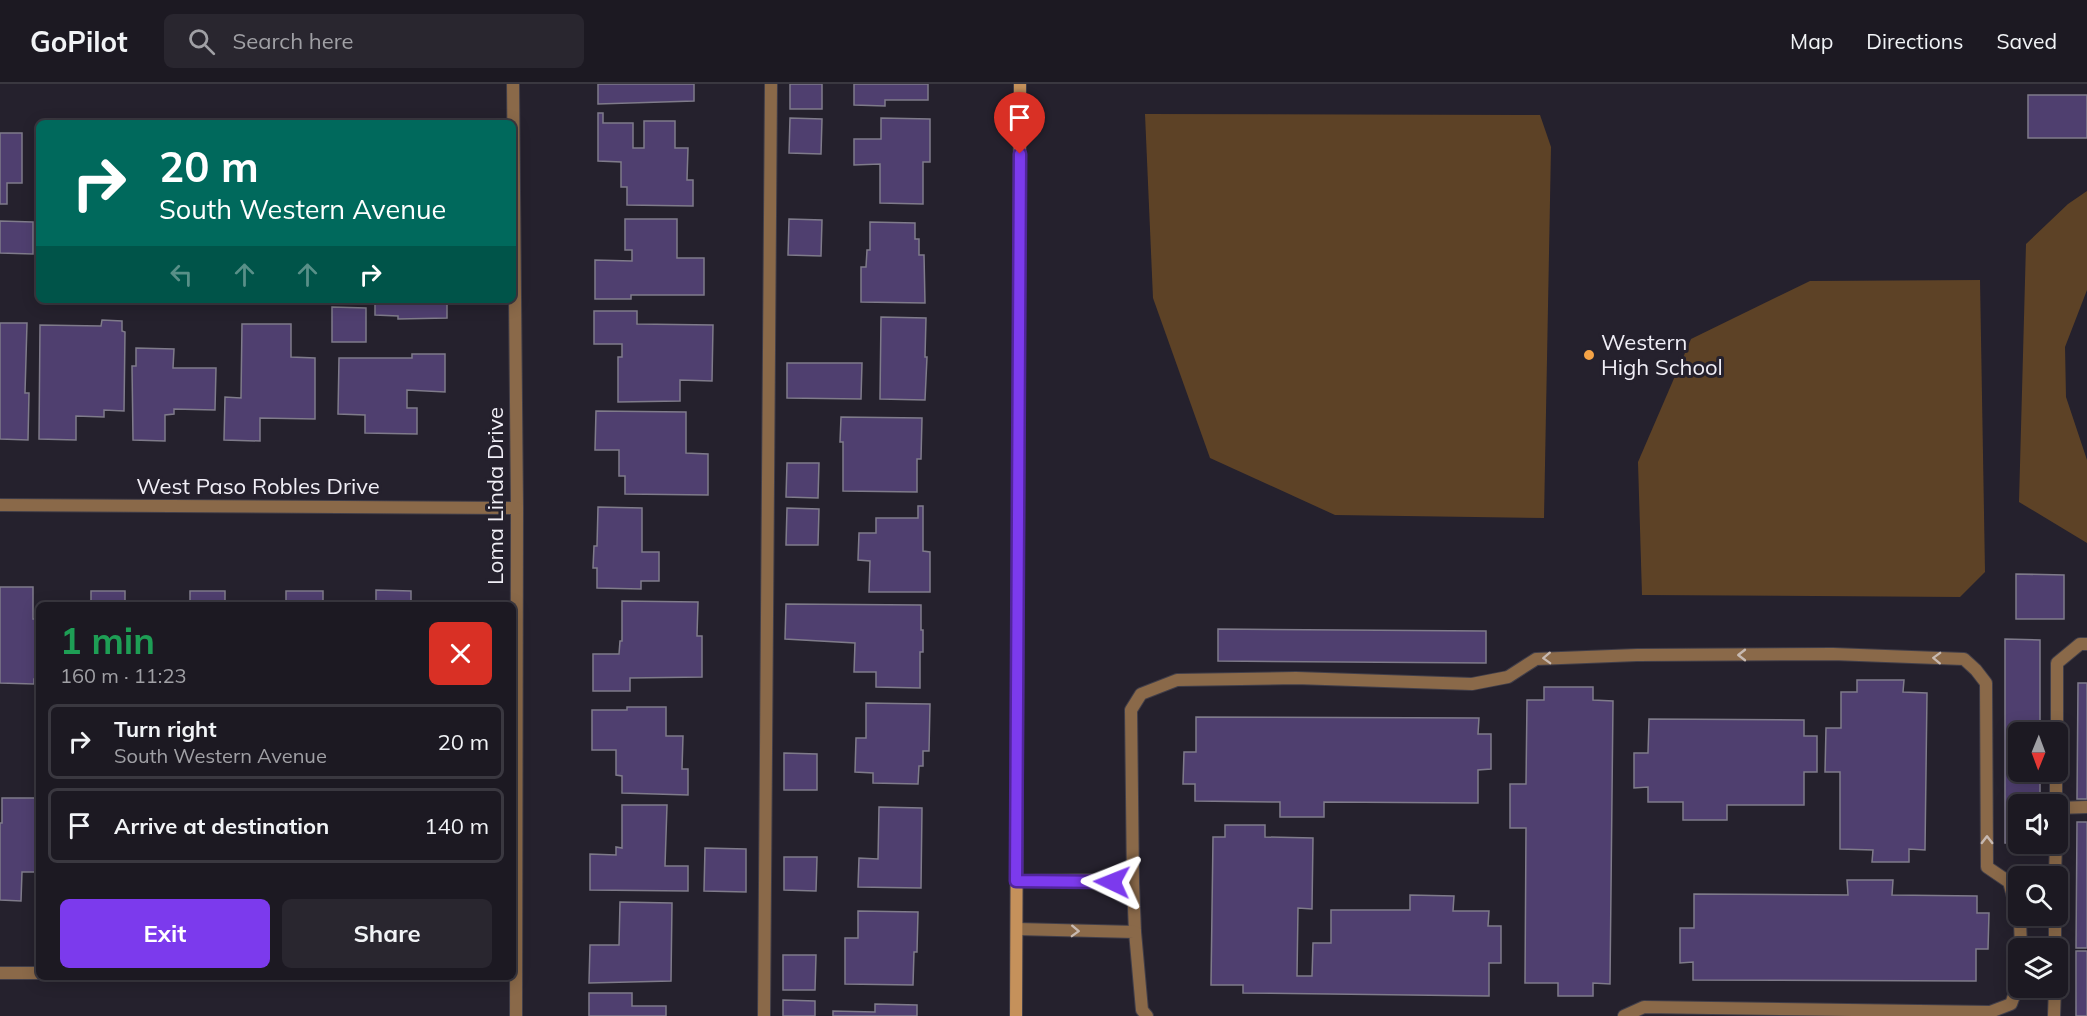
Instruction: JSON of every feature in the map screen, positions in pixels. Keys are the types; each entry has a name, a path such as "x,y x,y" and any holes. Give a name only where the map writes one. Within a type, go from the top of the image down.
{"street":[{"name":"Loma Linda Drive","path":"513,84 513,120"},
{"path":"764,1016 771,84"},
{"path":"1016,1016 1020,84"},
{"name":"Loma Linda Drive","path":"515,303 516,742"},
{"name":"West Paso Robles Drive","path":"0,505 517,508"},
{"path":"2057,722 2057,663 2080,644 2087,644"},
{"path":"1147,1016 1142,1010 1135,932 1131,710 1141,694 1177,680 1296,678 1472,684 1508,677 1536,659 1637,655 1833,654 1964,659 1986,683 1987,867 2009,882 2020,922 2021,938"},
{"path":"2068,808 2087,807"},
{"path":"1016,881 1090,880 1133,883"},
{"path":"1017,929 1135,932"},
{"path":"0,973 36,973"},
{"name":"Loma Linda Drive","path":"515,980 516,1016"},
{"path":"1624,1016 1644,1007 1990,1012 2011,1004 2013,998"},
{"path":"2054,1016 2055,998"}],"shaded area":[{"path":"1145,114 1540,115 1551,147 1544,518 1335,515 1210,458 1153,298"},
{"path":"2087,191 2087,290 2065,347 2066,397 2087,460 2087,543 2019,502 2026,244 2068,204"},
{"path":"1980,280 1985,572 1960,597 1642,595 1638,462 1691,339 1810,281"}],"building":[{"path":"598,84 694,84 694,101 598,104"},
{"path":"790,84 822,84 822,109 790,109"},
{"path":"854,84 928,84 928,100 885,100 885,106 854,105"},
{"path":"2028,95 2087,95 2087,138 2028,138"},
{"path":"598,113 603,113 603,123 633,123 633,148 644,148 644,121 675,121 675,148 688,148 687,180 693,180 693,206 627,205 627,187 621,187 621,162 598,161"},
{"path":"790,118 822,119 821,154 789,153"},
{"path":"881,118 930,119 930,162 923,162 923,204 880,203 880,164 854,165 854,139 881,139"},
{"path":"0,133 22,133 22,183 7,183 7,204 0,204"},
{"path":"625,219 677,219 677,258 704,258 704,295 631,295 631,299 595,299 595,260 632,261 632,250 625,250"},
{"path":"789,219 822,220 821,256 788,255"},
{"path":"0,221 33,222 33,254 0,253"},
{"path":"870,222 915,223 915,239 919,239 919,255 924,255 925,303 861,302 861,267 866,267 867,250 870,250"},
{"path":"375,303 447,303 447,318 398,319 398,316 375,315"},
{"path":"332,307 366,308 366,342 332,342"},
{"path":"594,311 637,311 637,324 713,325 712,381 680,380 680,401 618,402 618,357 622,357 622,344 594,344"},
{"path":"881,317 926,318 925,400 880,399"},
{"path":"102,320 122,321 122,331 125,332 124,411 104,410 104,417 76,416 76,440 39,439 40,325 101,326"},
{"path":"0,323 27,323 25,393 29,393 28,440 0,439"},
{"path":"242,324 291,324 291,357 315,358 315,419 260,418 260,441 224,440 225,397 241,398"},
{"path":"136,348 174,349 173,368 216,368 215,410 174,409 174,414 165,415 165,441 133,440 132,366 136,366"},
{"path":"412,354 445,354 445,392 407,390 407,408 417,408 417,434 365,433 365,415 338,414 339,358 412,358"},
{"path":"787,363 862,363 861,399 787,398"},
{"path":"596,411 686,412 686,453 708,454 708,495 625,494 625,476 619,476 619,450 595,450"},
{"path":"841,417 922,418 921,459 917,459 917,492 843,491"},
{"path":"787,463 819,463 818,498 786,497"},
{"path":"918,506 923,506 923,551 930,552 930,592 869,592 870,561 858,560 859,533 876,533 876,518 918,518"},
{"path":"598,507 642,508 642,552 659,552 659,581 641,581 641,589 597,588 597,568 593,568 594,546 597,546"},
{"path":"787,508 819,509 818,545 786,545"},
{"path":"2016,574 2064,575 2064,619 2016,619"},
{"path":"0,587 33,587 33,619 36,619 36,679 34,679 34,684 0,683"},
{"path":"376,590 411,591 411,602 376,602"},
{"path":"91,591 125,591 125,602 91,602"},
{"path":"190,591 225,591 225,602 190,602"},
{"path":"286,591 323,591 323,602 286,602"},
{"path":"622,601 698,602 697,636 702,636 702,677 630,678 630,691 593,691 593,654 619,654 620,641 622,641"},
{"path":"786,604 921,605 923,652 920,652 920,688 876,687 876,672 854,672 855,643 785,639"},
{"path":"1218,629 1486,631 1486,663 1218,661"},
{"path":"2005,639 2040,640 2040,722 2008,722 2008,782 2040,782 2040,794 2008,794 2008,843 2005,843"},
{"path":"1857,680 1904,680 1903,692 1927,693 1925,850 1909,849 1909,862 1872,862 1873,850 1840,849 1840,772 1825,772 1826,728 1841,728 1841,692 1857,692"},
{"path":"2078,683 2087,683 2087,799 2077,799"},
{"path":"1544,687 1593,687 1593,700 1613,701 1610,984 1593,983 1593,996 1558,996 1558,983 1525,983 1526,828 1510,828 1510,784 1526,784 1527,700 1544,700"},
{"path":"866,703 930,704 929,751 923,751 923,766 919,766 918,784 873,783 873,773 855,772 856,738 866,738"},
{"path":"627,707 666,707 666,736 683,736 682,769 688,769 688,795 622,793 622,776 616,775 616,750 592,750 592,710 627,710"},
{"path":"1196,717 1479,718 1478,734 1491,734 1491,769 1478,770 1478,803 1324,802 1324,817 1280,817 1280,802 1195,801 1195,784 1183,784 1184,752 1196,752"},
{"path":"1649,719 1804,720 1804,736 1817,736 1817,772 1804,772 1804,805 1727,805 1727,820 1683,820 1683,802 1648,802 1648,787 1634,788 1634,753 1648,753"},
{"path":"784,753 817,754 817,790 784,790"},
{"path":"36,791 36,872 22,872 21,901 0,900 2,798 35,798"},
{"path":"622,805 667,805 665,866 688,866 688,891 590,890 590,854 616,855 616,847 622,848"},
{"path":"879,807 922,808 921,888 858,887 859,858 878,859"},
{"path":"2077,822 2087,822 2087,948 2076,948"},
{"path":"1225,825 1265,825 1265,837 1313,838 1312,909 1298,908 1297,976 1312,976 1313,943 1331,943 1331,910 1410,910 1410,895 1454,896 1453,911 1489,911 1488,926 1501,926 1501,963 1489,963 1489,996 1243,993 1243,985 1211,985 1213,837 1225,837"},
{"path":"705,848 746,849 746,892 704,891"},
{"path":"784,857 817,857 816,891 784,890"},
{"path":"1847,880 1893,880 1892,895 1977,896 1977,913 1989,913 1988,949 1976,949 1976,981 1693,980 1693,962 1680,963 1680,928 1694,928 1694,894 1848,895"},
{"path":"620,902 672,903 671,981 589,983 590,945 619,945"},
{"path":"858,911 918,912 913,985 845,984 845,938 858,938"},
{"path":"2076,951 2087,951 2087,1016 2076,1016"},
{"path":"783,955 816,955 815,990 783,990"},
{"path":"589,993 632,993 632,1006 666,1006 666,1016 589,1016"},
{"path":"783,1000 815,1001 815,1016 783,1016"},
{"path":"875,1004 917,1005 917,1016 833,1016 833,1011 875,1012"}],"place":[{"name":"Western High School","path":"1589,355"}],"route":[{"path":"1020,154 1016,881 1112,882"}]}
